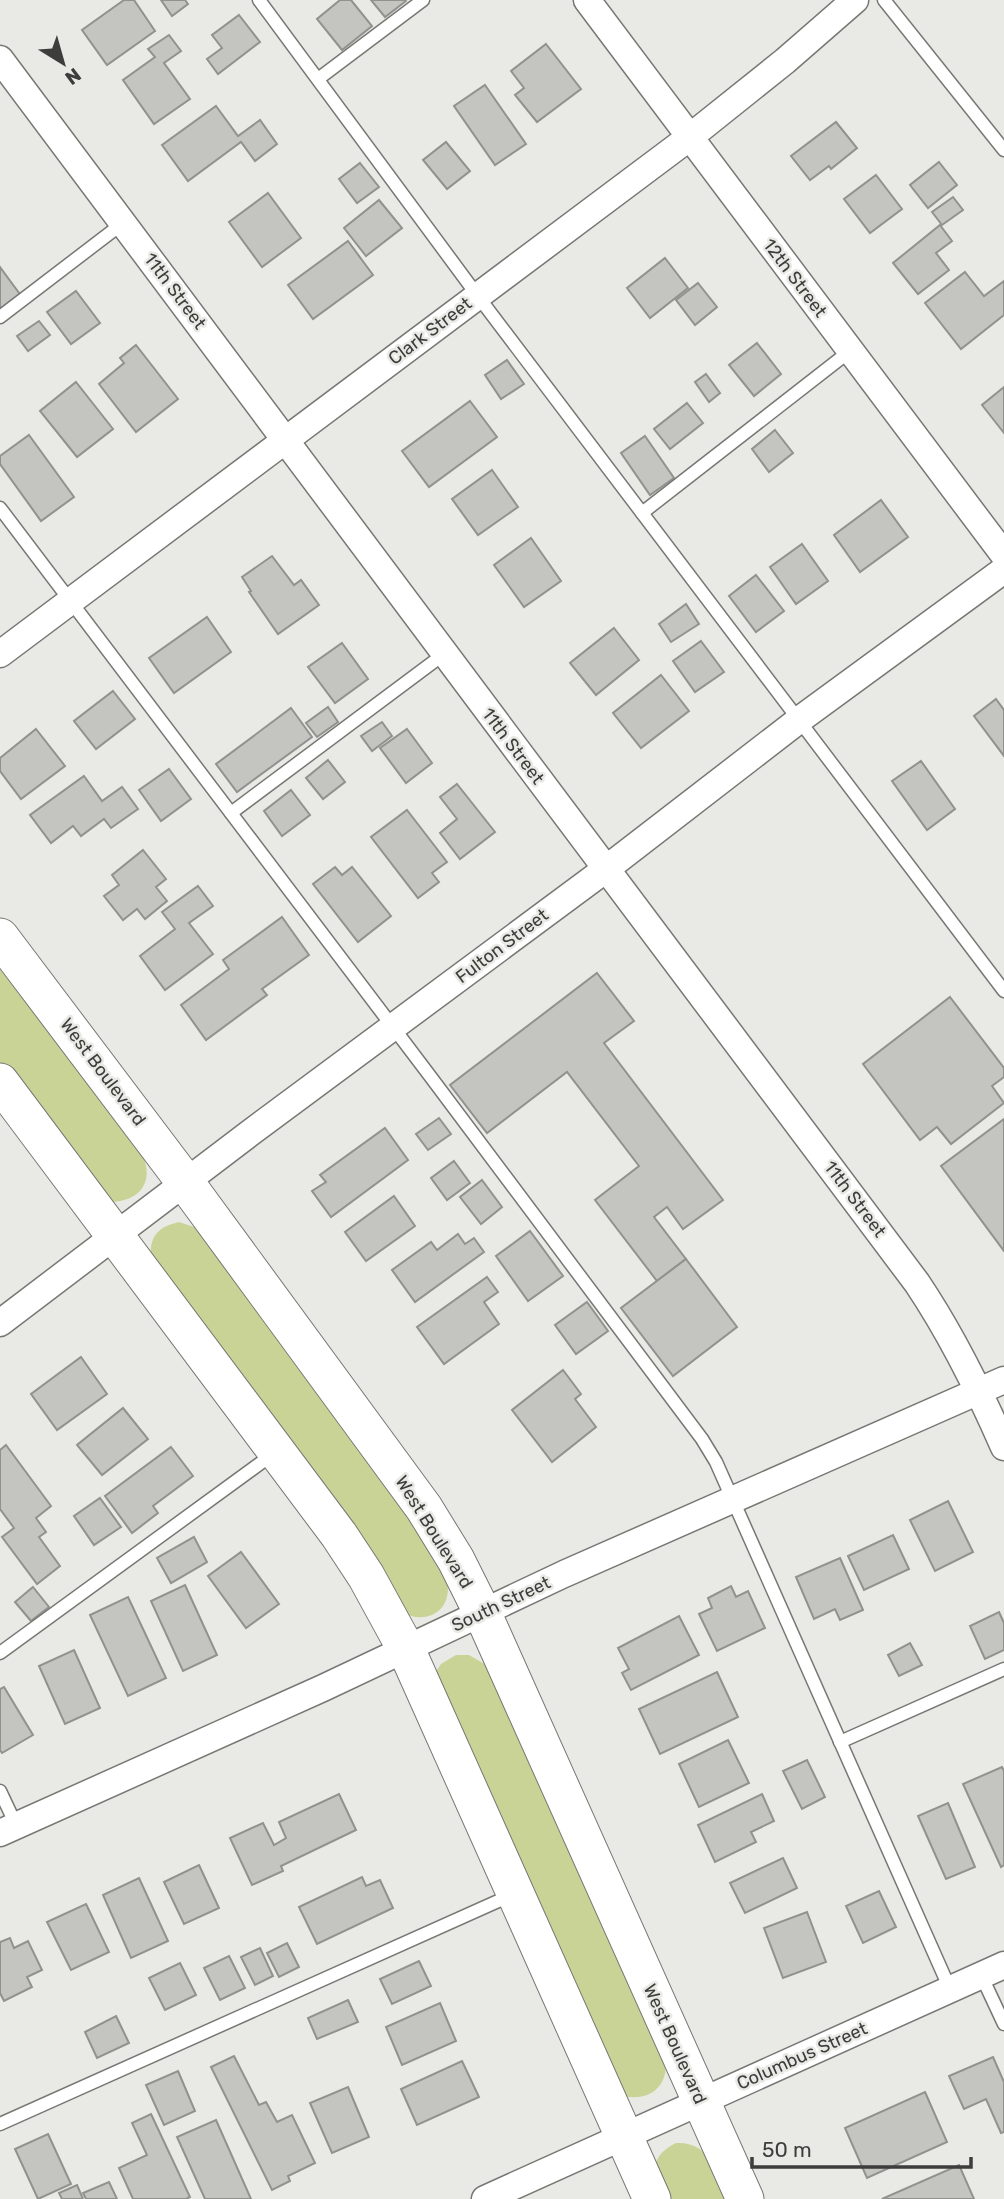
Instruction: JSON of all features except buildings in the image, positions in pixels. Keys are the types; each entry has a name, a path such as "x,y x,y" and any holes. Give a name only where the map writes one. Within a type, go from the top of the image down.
{"street":[{"name":"12th Street","path":"587,0 1004,555"},
{"name":"Clark Street","path":"0,654 690,138 855,0"},
{"name":"11th Street","path":"0,59 917,1283 941,1318 979,1391 1004,1447"},
{"name":"Fulton Street","path":"0,1323 606,869 799,720 1004,570"},
{"name":"West Boulevard","path":"0,937 186,1182 424,1508 456,1560 482,1612 745,2199"},
{"path":"0,1082 339,1535 366,1576 406,1649 652,2199"},
{"name":"South Street","path":"8,1829 482,1612 1004,1380"},
{"name":"Columbus Street","path":"485,2199 993,1970"}],"lane":[{"path":"259,0 477,295 1004,990"},
{"path":"318,79 423,0"},
{"path":"884,0 1004,150"},
{"path":"0,317 123,223"},
{"path":"642,513 850,351"},
{"path":"0,508 702,1439 716,1462 950,1989"},
{"path":"231,813 444,654"},
{"path":"0,1653 277,1452"},
{"path":"840,1742 1004,1669"},
{"path":"0,1791 8,1829"},
{"path":"0,2124 516,1893"},
{"path":"993,1970 1004,2024"}],"green space":[{"path":"0,963 143,1156 147,1174 145,1182 142,1189 129,1198 111,1202 0,1065"},
{"path":"179,1222 200,1229 389,1483 447,1579 446,1599 437,1612 421,1617 402,1613 151,1259 151,1245 156,1234"},
{"path":"456,1655 469,1655 488,1666 666,2066 662,2082 647,2095 624,2096 435,1673 441,1664"},
{"path":"676,2143 697,2147 705,2153 729,2199 662,2199 656,2182 655,2167 661,2154"}]}
